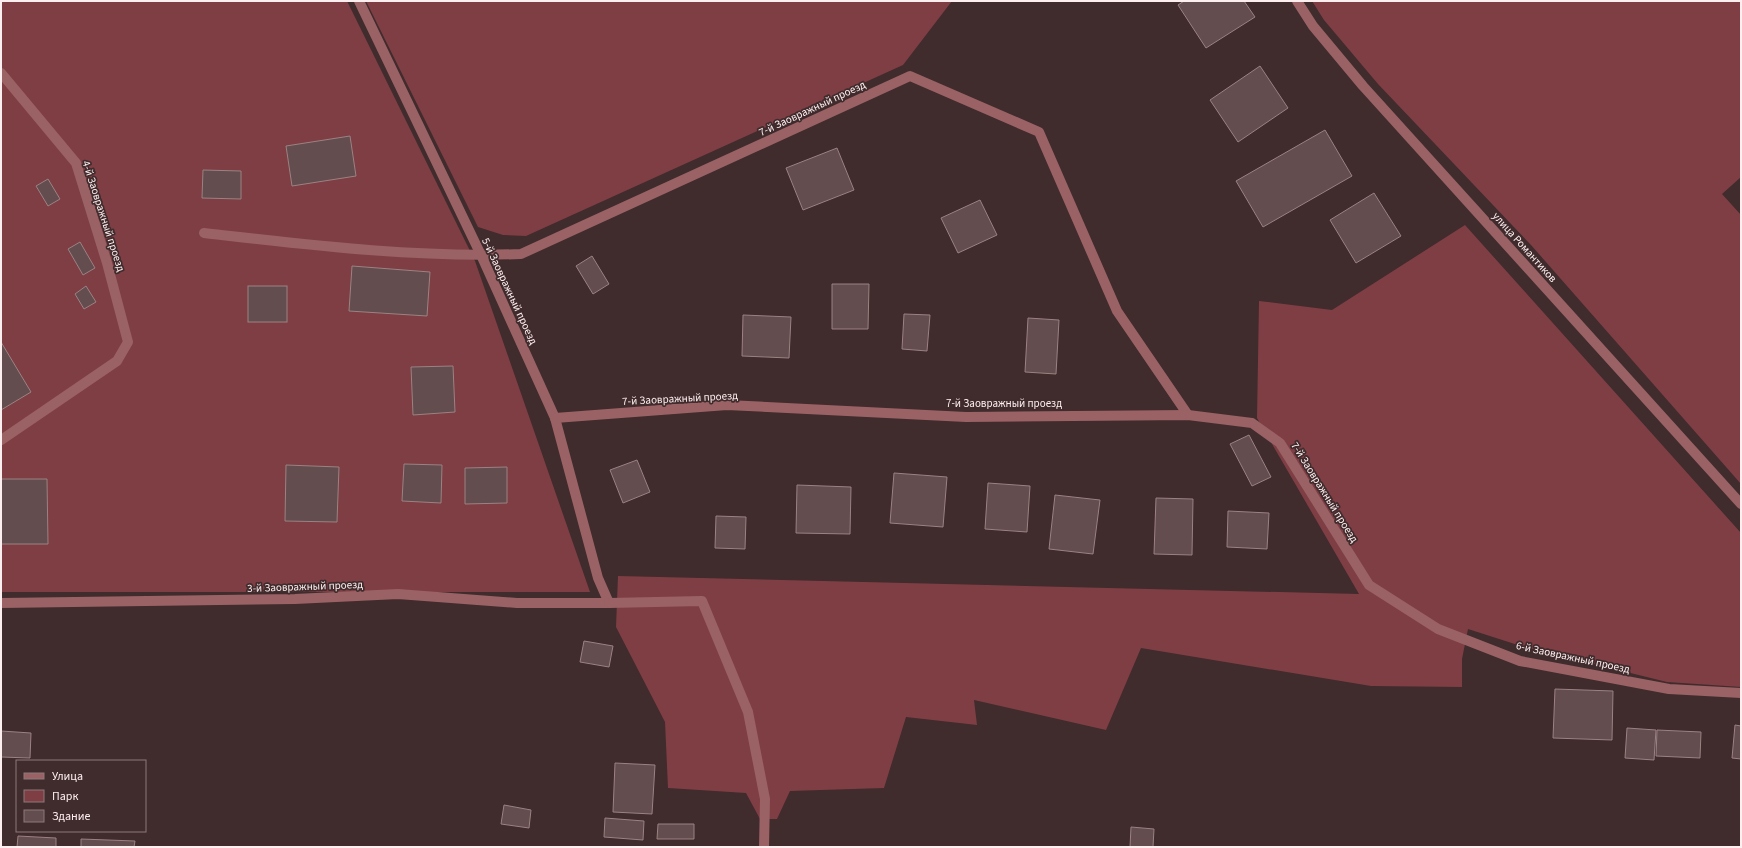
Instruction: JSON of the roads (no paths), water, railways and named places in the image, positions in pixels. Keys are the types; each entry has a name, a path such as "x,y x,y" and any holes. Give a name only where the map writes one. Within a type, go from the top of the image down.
{"street":[{"name":"5-й Заовражный проезд","path":"359,1 481,255 555,418 598,578 609,603"},
{"name":"улица Романтиков","path":"1297,1 1313,26 1364,86 1741,504"},
{"name":"4-й Заовражный проезд","path":"1,73 76,162 107,263 128,342 117,361 1,440"},
{"name":"7-й Заовражный проезд","path":"481,255 521,254 910,76 1039,132 1117,311 1188,415"},
{"path":"204,233 344,249 481,255"},
{"name":"7-й Заовражный проезд","path":"555,418 727,405 966,416 1188,415 1252,423 1280,443 1368,585"},
{"name":"6-й Заовражный проезд","path":"1368,585 1438,629 1520,660 1669,689 1741,693"},
{"name":"3-й Заовражный проезд","path":"1,603 295,599 398,594 517,603 702,601 748,712 765,799 764,847"}]}
